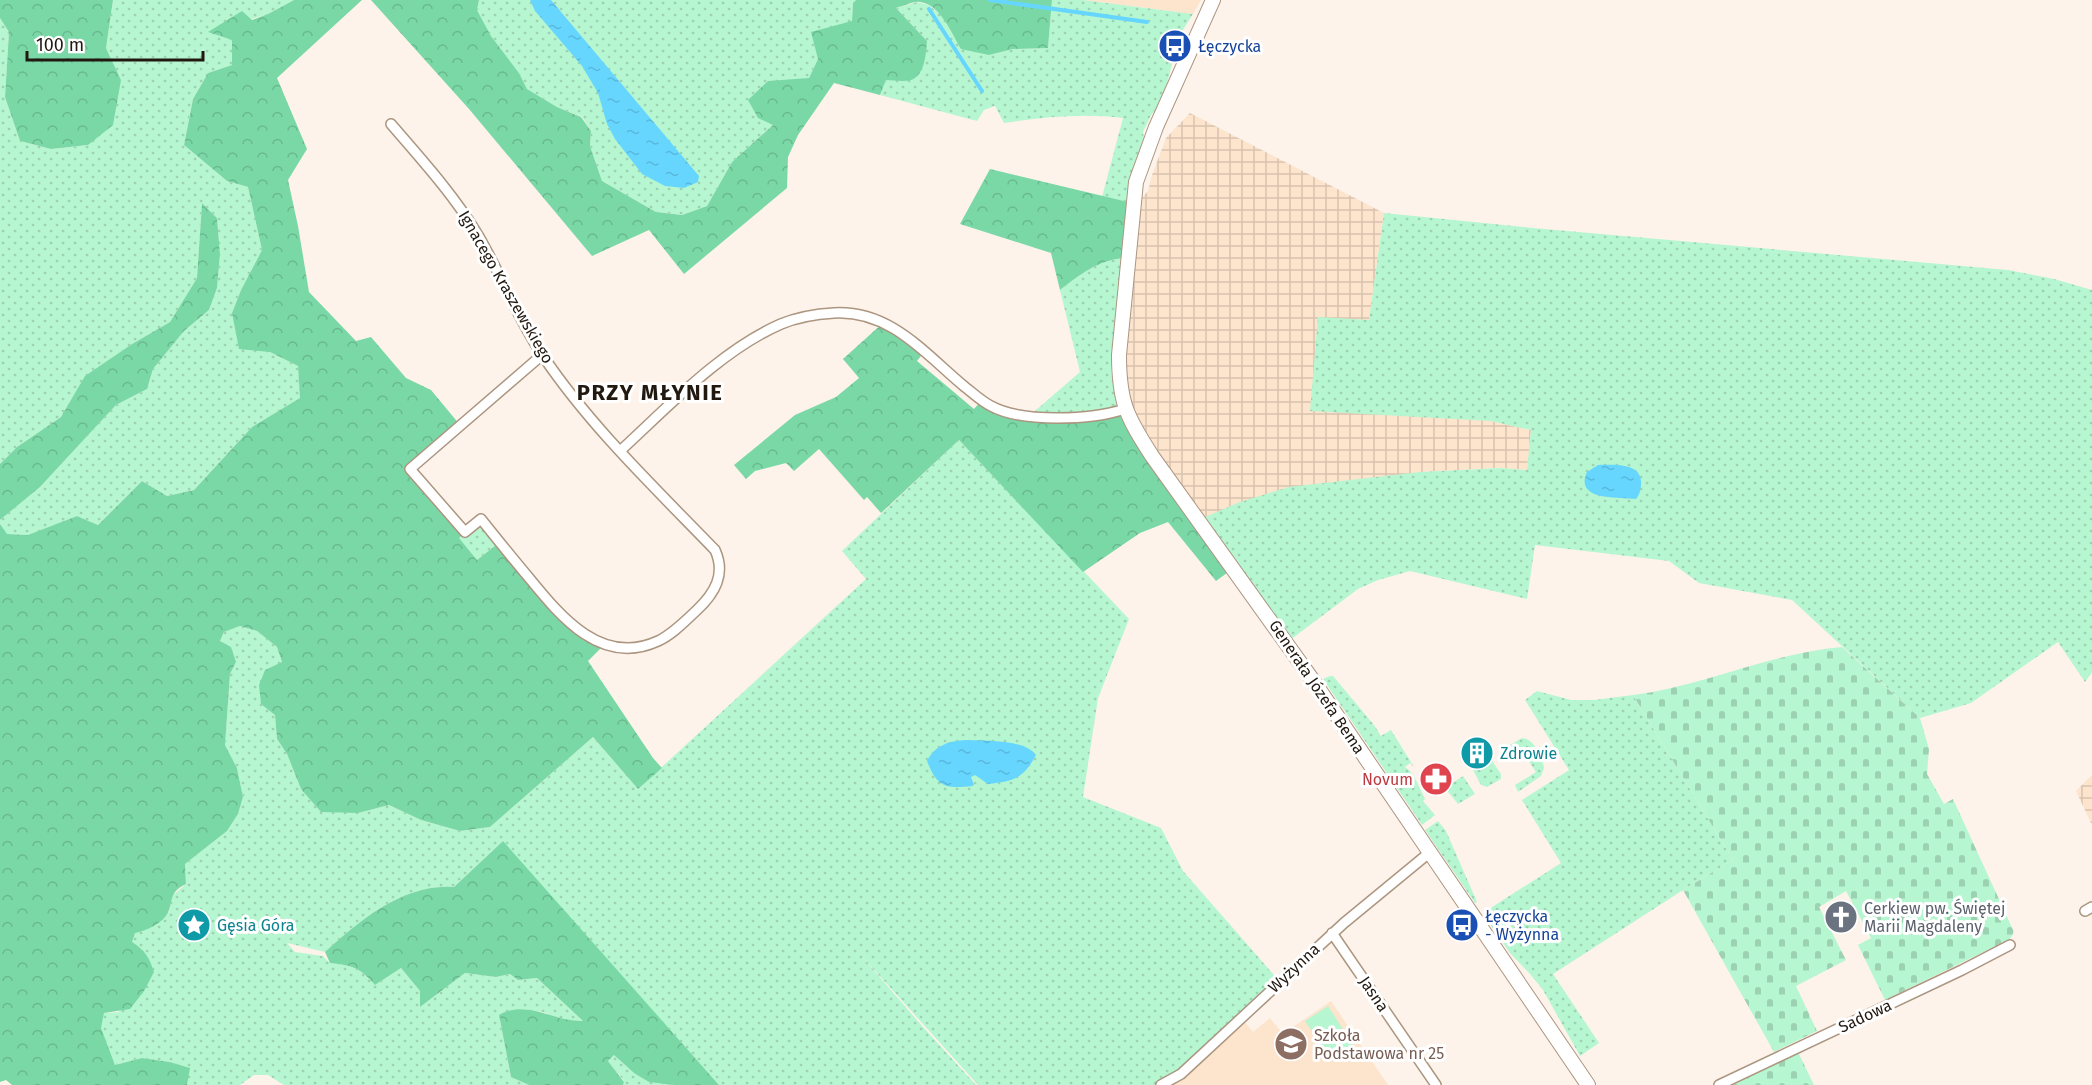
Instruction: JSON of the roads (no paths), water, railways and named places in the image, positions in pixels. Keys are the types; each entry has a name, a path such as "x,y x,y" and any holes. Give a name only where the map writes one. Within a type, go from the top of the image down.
{"street":[{"path":"620,451 698,381 751,340 790,320 828,313 860,314 892,326 982,400 1002,411 1019,416 1044,418 1093,415 1125,410 1119,376 1119,355 1136,182 1156,127 1213,0"},
{"name":"Ignacego Kraszewskiego","path":"391,124 446,188 466,217 542,355 620,451 715,550 720,565 712,594 686,621 658,640 642,646 622,648 605,644 579,631 545,597 481,519 465,532 410,469 542,355"},
{"name":"Generała Józefa Bema","path":"1125,410 1152,456 1287,642 1588,1085"},
{"name":"Wyżynna","path":"1161,1085 1181,1074 1332,933 1429,853"},
{"name":"Jasna","path":"1332,933 1436,1085"},
{"name":"Sadowa","path":"1719,1085 2010,945"}],"water":[{"path":"530,0 551,0 699,176 698,182 684,188 665,186 642,174 615,139 607,124 598,93 582,66 535,11"},
{"path":"1598,465 1626,466 1637,472 1641,485 1636,499 1600,496 1586,488 1587,472"},
{"path":"966,740 1014,743 1031,750 1036,755 1022,774 1005,782 988,784 975,775 971,777 974,785 972,786 955,787 943,784 934,776 927,761 934,751 943,745"}],"waterway":[{"path":"990,0 1147,22"},
{"path":"929,9 982,91"}],"place":[{"name":"Łęczycka","path":"1175,46"},
{"name":"Zdrowie","path":"1477,753"},
{"name":"Novum","path":"1436,779"},
{"name":"Cerkiew pw. Świętej Marii Magdaleny","path":"1841,917"},
{"name":"Gęsia Góra","path":"194,925"},
{"name":"Łęczycka - Wyżynna","path":"1462,925"},
{"name":"Szkoła Podstawowa nr 25","path":"1291,1044"}],"district":[{"name":"PRZY MŁYNIE","path":"650,392"}]}
